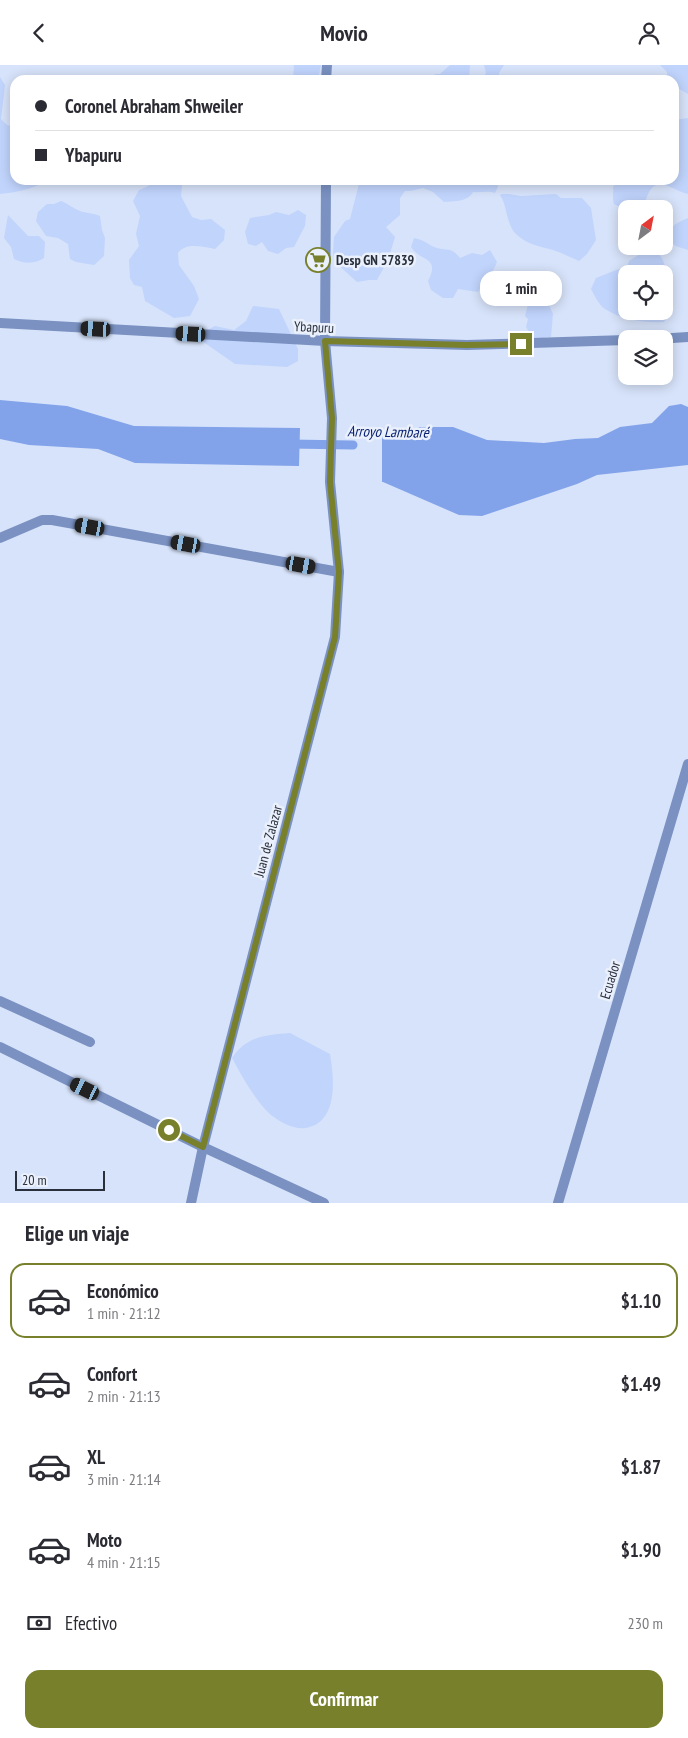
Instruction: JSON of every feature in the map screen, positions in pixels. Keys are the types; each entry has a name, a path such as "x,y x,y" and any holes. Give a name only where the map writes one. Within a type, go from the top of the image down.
{"street":[{"path":"325,341 326,185"},
{"name":"Ybapuru","path":"0,323 325,341 466,345 618,340"},
{"path":"673,338 688,337"},
{"name":"Juan de Zalazar","path":"192,1203 203,1147 335,637 339,572 330,482 332,418 325,341"},
{"path":"0,538 42,520 52,520 339,572"},
{"name":"Ecuador","path":"558,1203 685,785 688,764"},
{"path":"0,1001 90,1042"},
{"path":"0,1047 203,1147 324,1203"}],"shaded area":[{"path":"294,65 321,65 319,75 293,75"},
{"path":"450,65 470,65 469,75 434,75 440,74"},
{"path":"484,65 504,65 499,75 485,75"},
{"path":"660,65 688,65 688,94 679,89 679,75 667,75 667,72"},
{"path":"0,77 5,85 1,119 10,126 10,185 37,185 0,194"},
{"path":"688,118 688,194 664,185 679,185 679,119"},
{"path":"150,185 182,185 181,196 192,217 201,220 211,219 225,230 224,240 215,249 190,246 185,247 178,253 179,265 194,286 199,299 190,316 174,318 145,301 142,287 134,285 130,278 129,260 139,246 136,234 140,216 133,201 139,190"},
{"path":"359,185 498,185 495,193 473,192 468,198 444,202 433,192 423,188 405,191 400,198 400,215 386,227 395,237 388,260 377,280 357,282 335,262 333,252 334,237 345,221 350,219"},
{"path":"615,185 657,185 648,193 646,200 618,200 618,206 614,204"},
{"path":"556,194 561,198 582,198 591,208 596,240 587,254 579,261 527,242 511,228 500,195 521,196"},
{"path":"61,201 78,210 100,216 105,238 104,256 94,265 70,259 68,244 58,238 46,236 36,221 38,212 47,204"},
{"path":"298,210 306,215 305,226 294,247 286,248 278,254 268,251 262,242 256,246 248,244 245,232 250,218 276,212 289,215"},
{"path":"8,215 28,236 39,236 45,242 44,258 29,263 14,259 11,247 4,238"},
{"path":"688,218 688,250 673,245 673,226"},
{"path":"414,238 434,247 452,251 460,258 472,253 482,255 490,250 497,262 478,292 458,289 453,298 443,298 431,290 428,281 432,267 431,263 411,247"},
{"path":"638,255 660,255 665,265 628,265 629,261"},
{"path":"618,269 618,316 600,305 591,289 596,278"},
{"path":"532,271 538,275 553,314 551,337 539,340 531,336 526,327 528,319 525,316 528,304 520,280 525,272"},
{"path":"253,306 279,309 298,349 298,361 287,367 235,364 202,341 204,334 215,326 234,330 246,321"},
{"path":"633,320 665,320 664,322"},
{"path":"290,1033 330,1054 333,1086 329,1108 317,1124 306,1128 292,1127 271,1115 255,1096 232,1058 250,1041 265,1036"}],"water":[{"path":"0,400 67,406 134,426 300,428 299,466 135,463 98,449 29,445 0,439"},
{"path":"681,404 688,407 688,465 597,475 577,484 482,516 459,515 383,482 369,481 365,426 393,434 421,427 453,427 487,440 544,443 598,438 620,427 652,423 669,406"}],"pier":[{"path":"340,422 365,423 382,428 382,484 369,483 343,475"}],"waterway":[{"name":"Arroyo Lambaré","path":"289,444 353,445"}],"place":[{"name":"Desp GN 57839","path":"318,260"}],"route":[{"path":"169,1130 203,1147 335,637 339,572 330,482 332,418 325,341 466,345 521,344"}]}
